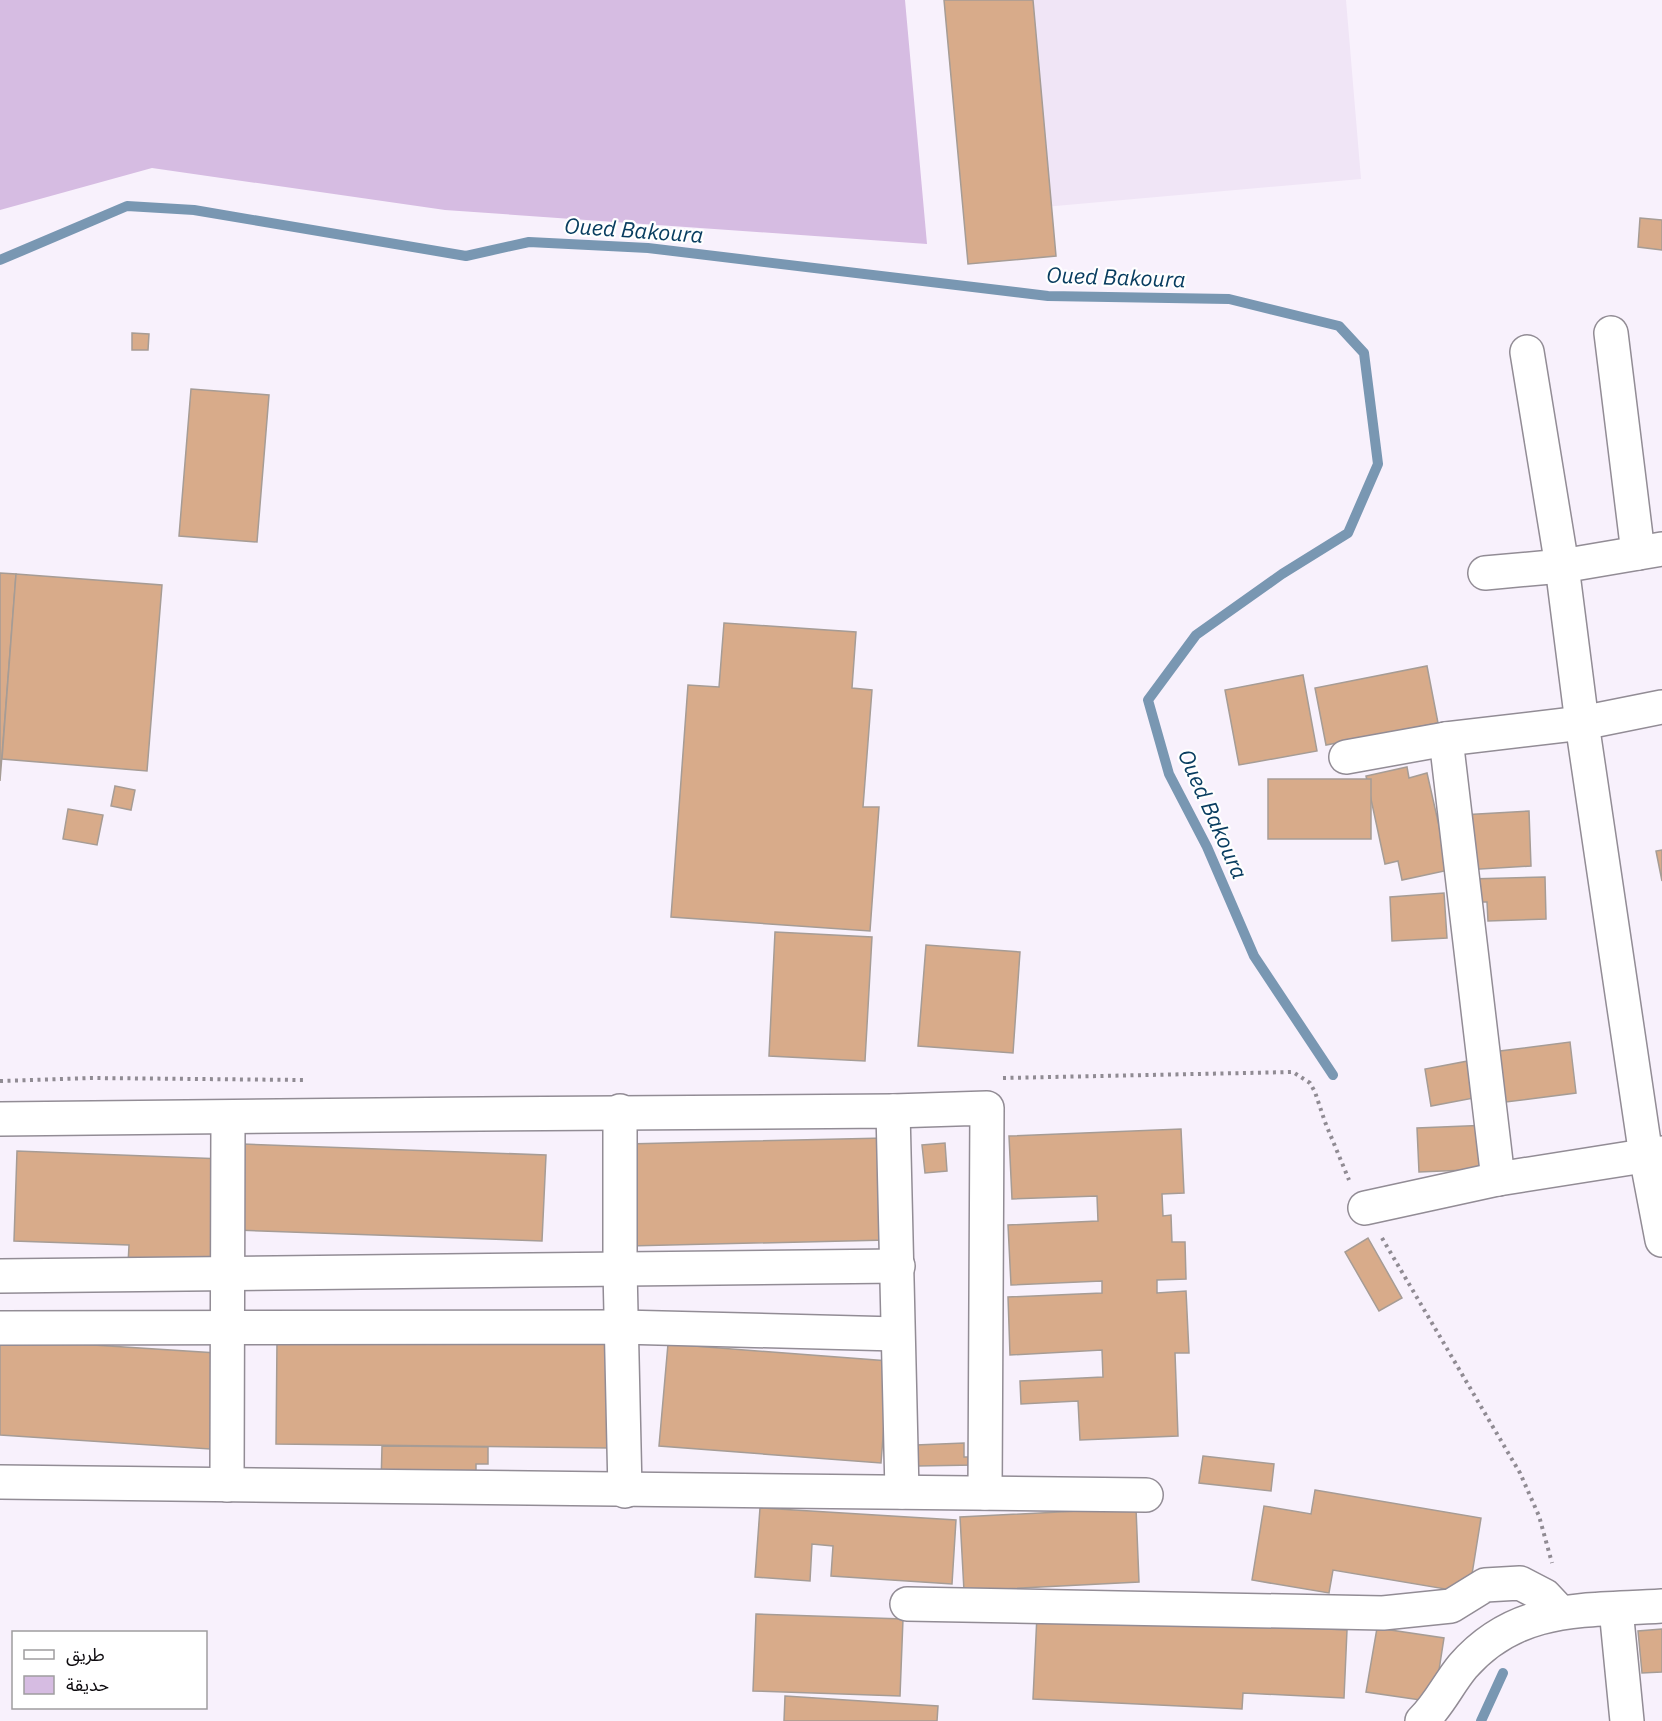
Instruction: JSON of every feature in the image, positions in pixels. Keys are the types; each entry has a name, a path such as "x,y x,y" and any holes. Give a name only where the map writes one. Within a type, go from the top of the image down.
{"street":[{"path":"1485,573 1562,566 1650,551 1611,333"},
{"path":"1527,352 1562,566 1582,723 1654,1155 1662,1240"},
{"path":"1346,757 1446,739 1582,723 1662,707"},
{"path":"1446,739 1498,1179"},
{"path":"0,1119 228,1118 620,1111 893,1111 987,1108 985,1493"},
{"path":"620,1111 620,1269 625,1491"},
{"path":"893,1111 902,1492"},
{"path":"227,1485 228,1118"},
{"path":"1365,1208 1498,1179 1654,1155"},
{"path":"0,1276 898,1266"},
{"path":"0,1328 621,1327 897,1334"},
{"path":"0,1482 625,1491 1146,1495"},
{"path":"907,1604 1383,1613 1451,1606 1485,1585 1520,1583 1545,1596 1560,1612"},
{"path":"1422,1721 1437,1705 1463,1666 1502,1634 1525,1622 1575,1610 1662,1606"},
{"path":"1616,1609 1627,1721"}],"shaded area":[{"path":"991,0 1346,0 1361,179 988,212"}],"green space":[{"path":"0,0 905,0 927,244 445,210 152,168 0,210"}],"building":[{"path":"944,0 1033,0 1056,256 968,264"},
{"path":"1640,218 1662,220 1662,250 1638,247"},
{"path":"132,333 149,334 148,350 132,350"},
{"path":"191,389 269,395 257,542 179,536"},
{"path":"0,573 16,574 0,781"},
{"path":"16,574 162,585 147,771 2,759"},
{"path":"724,623 856,632 852,688 872,690 863,807 879,807 870,931 671,917 688,685 719,687"},
{"path":"1427,666 1438,723 1326,745 1315,688"},
{"path":"1303,675 1317,751 1239,765 1225,690"},
{"path":"1407,767 1409,778 1427,773 1449,870 1402,880 1398,861 1385,864 1366,776"},
{"path":"1268,779 1371,779 1371,839 1268,839"},
{"path":"115,786 135,790 131,810 111,806"},
{"path":"68,809 103,815 97,845 63,839"},
{"path":"1529,811 1531,866 1464,870 1461,815"},
{"path":"1662,850 1662,881 1656,851"},
{"path":"1545,877 1546,919 1488,921 1487,902 1470,902 1469,879"},
{"path":"1444,893 1447,938 1392,941 1390,897"},
{"path":"775,932 872,937 865,1061 769,1056"},
{"path":"926,945 1020,952 1013,1053 918,1046"},
{"path":"1570,1042 1576,1093 1498,1103 1492,1052"},
{"path":"1468,1061 1474,1098 1431,1106 1425,1069"},
{"path":"1490,1125 1491,1169 1419,1172 1417,1128"},
{"path":"1181,1129 1184,1193 1162,1194 1163,1216 1171,1215 1172,1242 1185,1242 1186,1279 1157,1280 1157,1293 1186,1291 1189,1353 1175,1353 1178,1436 1080,1440 1078,1401 1021,1404 1020,1381 1103,1377 1102,1350 1010,1355 1008,1297 1102,1293 1102,1281 1011,1285 1008,1225 1098,1221 1097,1196 1012,1199 1009,1136"},
{"path":"885,1138 887,1240 628,1246 626,1144"},
{"path":"945,1143 947,1171 925,1173 922,1145"},
{"path":"242,1144 546,1155 542,1241 236,1230 234,1269 128,1265 129,1245 14,1241 17,1151 224,1159"},
{"path":"1368,1238 1402,1298 1379,1311 1345,1252"},
{"path":"0,1339 217,1353 210,1449 0,1435"},
{"path":"277,1341 610,1344 609,1448 276,1444"},
{"path":"668,1344 889,1361 881,1463 659,1446"},
{"path":"964,1443 964,1457 975,1457 975,1465 917,1466 916,1445"},
{"path":"382,1446 488,1447 488,1464 476,1464 476,1487 381,1486"},
{"path":"1203,1456 1274,1464 1271,1491 1199,1483"},
{"path":"1315,1490 1481,1518 1469,1593 1333,1570 1329,1593 1252,1580 1264,1506 1311,1514"},
{"path":"760,1508 956,1520 952,1584 831,1576 833,1546 812,1544 810,1581 755,1577"},
{"path":"1136,1508 1139,1582 964,1591 960,1517"},
{"path":"756,1614 903,1619 900,1696 753,1691"},
{"path":"1037,1615 1347,1630 1344,1698 1243,1693 1242,1709 1033,1699"},
{"path":"1377,1628 1444,1638 1434,1702 1366,1692"},
{"path":"1662,1629 1662,1672 1642,1673 1638,1631"},
{"path":"785,1696 938,1706 937,1721 784,1721"}],"waterway":[{"name":"Oued Bakoura","path":"0,260 127,206 194,210 466,256 529,242 648,248 1048,296 1229,299 1339,326 1364,353 1378,464 1348,533 1282,574 1196,635 1148,700 1169,774 1207,847 1254,956 1333,1075"},
{"path":"1481,1721 1503,1673"}]}
